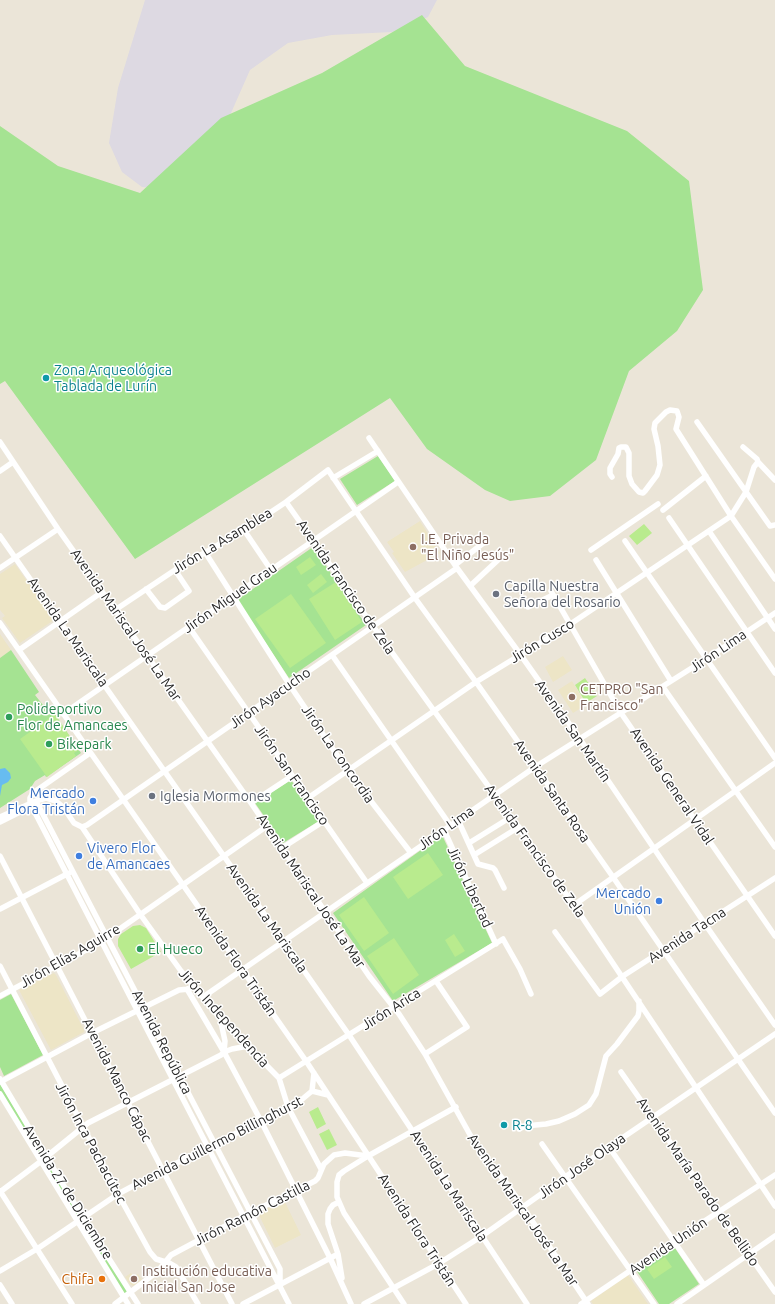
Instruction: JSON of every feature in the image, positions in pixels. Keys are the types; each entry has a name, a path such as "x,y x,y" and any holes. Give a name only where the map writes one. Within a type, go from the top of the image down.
{"street":[{"path":"612,477 610,474 610,468 618,454 619,449 621,447 626,447 628,453 629,476 632,484 639,492 643,493 657,475 660,465 654,429 655,423 666,412 675,410 679,417 676,429 775,580"},
{"path":"697,422 770,526 775,525"},
{"name":"Avenida San Martín","path":"369,438 456,567 580,739 653,849 775,1025"},
{"name":"Avenida Mariscal José La Mar","path":"0,442 58,529 251,803 369,976 399,1014 425,1054 456,1107 478,1149 499,1173 523,1207 585,1303"},
{"path":"743,447 757,459 756,464 775,480"},
{"path":"333,478 378,451"},
{"path":"0,471 13,462"},
{"name":"Jirón Cusco","path":"308,798 476,682 569,625 732,516 746,492 756,464"},
{"name":"Avenida Santa Rosa","path":"328,470 415,598 476,682 664,950 775,1113"},
{"name":"Jirón La Asamblea","path":"115,610 146,588 204,552 244,530 286,502 328,470"},
{"path":"663,510 706,476"},
{"name":"Jirón Miguel Grau","path":"63,714 398,482"},
{"name":"Avenida Francisco de Zela","path":"286,502 373,626 574,905 623,976 775,1206"},
{"path":"591,550 658,504"},
{"path":"669,518 775,674"},
{"path":"0,568 58,529"},
{"path":"244,530 272,570"},
{"path":"709,531 775,629"},
{"name":"Avenida La Mariscala","path":"0,536 284,940 349,1035 527,1304"},
{"name":"Jirón Ayacucho","path":"82,827 415,598 456,567 486,541"},
{"path":"625,541 775,758"},
{"name":"Jirón La Concordia","path":"204,552 289,684 347,770 411,853"},
{"path":"470,586 498,560"},
{"path":"596,560 671,681"},
{"path":"146,588 160,608 165,608 189,591 175,570"},
{"path":"19,650 102,592"},
{"name":"Avenida General Vidal","path":"528,607 552,593 569,625 621,713 775,936"},
{"name":"Jirón Lima","path":"201,995 326,912 535,767 663,687 775,613"},
{"name":"Avenida Flora Tristán","path":"0,624 306,1061 438,1264 466,1304"},
{"name":"Jirón San Francisco","path":"189,627 367,883"},
{"path":"332,655 450,825"},
{"path":"663,687 775,846"},
{"path":"33,802 30,798 33,793 90,753"},
{"path":"574,905 775,764"},
{"path":"251,803 292,776"},
{"name":"Jirón Independencia","path":"33,802 46,798 56,801 63,807 74,823 82,827 140,914 181,971 220,1018 279,1078 288,1107 321,1169"},
{"path":"0,817 33,802"},
{"path":"0,822 24,810 33,802"},
{"name":"Avenida República","path":"33,802 73,872 144,1008 208,1148 289,1304"},
{"name":"Avenida República","path":"33,802 67,874 137,1011 215,1144 280,1269 280,1285"},
{"path":"469,843 511,817"},
{"path":"458,820 478,864 493,868 504,888"},
{"path":"282,848 324,821"},
{"path":"140,914 267,826"},
{"path":"474,855 519,827"},
{"name":"Jirón Libertad","path":"444,830 496,944"},
{"name":"Avenida Manco Cápac","path":"0,856 232,1304"},
{"path":"0,909 73,872"},
{"name":"Avenida Tacna","path":"555,932 600,994 623,976 775,878"},
{"name":"Jirón Elías Aguirre","path":"0,996 101,942 140,914"},
{"name":"Jirón Arica","path":"279,1078 503,940 520,969 531,994"},
{"name":"Jirón Inca Pachacútec","path":"0,966 82,1127 151,1255 156,1259 173,1264 179,1270 198,1304"},
{"path":"425,1054 467,1027 436,981"},
{"path":"0,1081 179,990 187,989 201,995"},
{"path":"187,989 224,1052 261,1121 343,1284 351,1304"},
{"path":"519,1129 525,1126 558,1121 575,1114 589,1105 596,1094 606,1056 638,1016 639,1001"},
{"path":"220,1018 225,1041 224,1052"},
{"name":"Jirón José Olaya","path":"364,1304 438,1264 482,1236 652,1117 775,1034"},
{"path":"72,1304 0,1192 40,1162 82,1127 128,1102 221,1056 224,1052 232,1048 248,1046"},
{"name":"Avenida María Parado de Bellido","path":"621,1072 775,1292"},
{"name":"Avenida Guillermo Billinghurst","path":"0,1271 37,1249 118,1194 307,1097 312,1091 314,1073"},
{"name":"Avenida 27 de Diciembre","path":"0,1081 46,1157 128,1304"},
{"name":"Avenida Guillermo Billinghurst","path":"312,1091 328,1096"},
{"name":"Avenida 27 de Diciembre","path":"0,1094 40,1162 138,1304"},
{"path":"404,1304 344,1213 339,1202 336,1189 339,1175 368,1156 456,1107"},
{"path":"542,1144 654,1304"},
{"path":"609,1147 704,1286"},
{"name":"Jirón Ramón Castilla","path":"115,1304 158,1271 171,1255 244,1216 315,1181 328,1159 340,1153 368,1156"},
{"name":"Avenida Unión","path":"585,1303 674,1241 775,1175"},
{"path":"339,1202 333,1205 328,1214 328,1224 338,1254 343,1284"},
{"path":"677,1304 775,1236"},
{"path":"243,1304 338,1254"},
{"path":"0,1285 12,1304"}],"shaded area":[{"path":"145,0 437,0 428,17 392,32 332,35 288,43 250,70 231,113 206,149 165,189 142,187 122,172 109,143 118,88"},
{"name":"I.E. Privada \"El Niño Jesús\"","path":"420,521 440,553 405,572 392,553 394,552 387,542"},
{"path":"15,564 54,620 20,643 2,618 5,616 0,610 0,574"},
{"path":"0,634 11,650 0,658"},
{"path":"563,656 572,670 553,682 545,667"},
{"name":"CETPRO \"San Francisco\"","path":"572,681 586,705 573,713 558,690"},
{"path":"54,973 84,1032 51,1050 19,990"},
{"path":"284,1200 301,1235 275,1248 258,1213"},
{"name":"Institución educativa inicial San Jose","path":"131,1273 134,1277 138,1274 142,1280 133,1286 125,1277"},
{"path":"628,1275 648,1304 593,1304 591,1301"}],"green space":[{"path":"422,15 465,66 627,131 689,181 703,290 677,331 629,371 596,460 550,496 510,501 485,490 427,449 390,398 135,559 5,381 0,384 0,126 58,166 140,193 221,118 322,73"},
{"path":"378,456 395,481 357,505 340,479"},
{"path":"644,524 652,533 637,545 629,536"},
{"path":"313,547 366,625 289,678 237,600"},
{"path":"310,557 316,565 301,575 296,567"},
{"path":"321,574 327,582 313,593 307,585"},
{"path":"336,582 362,622 335,640 309,599"},
{"path":"291,594 326,643 290,668 255,619"},
{"path":"11,650 39,692 35,695 43,705 47,703 81,753 46,777 45,775 35,781 30,789 0,808 0,658"},
{"path":"585,678 597,696 586,703 575,685"},
{"name":"Bikepark","path":"55,714 79,750 74,753 76,756 47,777 20,739"},
{"path":"291,780 319,821 283,843 255,803"},
{"path":"442,835 492,943 393,1001 333,913"},
{"path":"428,853 443,875 408,899 393,877"},
{"path":"364,897 389,933 364,951 339,915"},
{"name":"El Hueco","path":"140,925 146,928 161,952 131,969 118,946 118,939 121,934 133,926"},
{"path":"454,934 465,951 455,957 445,940"},
{"path":"394,938 419,975 393,994 367,956"},
{"path":"11,994 43,1055 4,1076 0,1067 0,1000"},
{"path":"0,1084 44,1157 41,1159 0,1091"},
{"path":"318,1107 326,1124 317,1129 309,1112"},
{"path":"329,1129 337,1145 327,1150 319,1134"},
{"path":"46,1159 81,1218 78,1219 42,1162"},
{"path":"83,1220 129,1293 124,1295 80,1222"},
{"path":"673,1245 699,1284 669,1304 659,1304 636,1270"},
{"path":"665,1257 672,1267 654,1279 647,1269"}],"water":[{"path":"5,768 10,773 11,778 8,782 2,785 0,796 0,769"}],"place":[{"name":"Zona Arqueológica Tablada de Lurín","path":"46,378"},
{"name":"I.E. Privada \"El Niño Jesús\"","path":"413,547"},
{"name":"Capilla Nuestra Señora del Rosario","path":"496,594"},
{"name":"CETPRO \"San Francisco\"","path":"572,697"},
{"name":"Polideportivo Flor de Amancaes","path":"9,717"},
{"name":"Bikepark","path":"49,744"},
{"name":"Iglesia Mormones","path":"152,796"},
{"name":"Mercado Flora Tristán","path":"93,801"},
{"name":"Vivero Flor de Amancaes","path":"79,856"},
{"name":"Mercado Unión","path":"659,901"},
{"name":"El Hueco","path":"140,949"},
{"name":"R-8","path":"504,1125"},
{"name":"Chifa","path":"102,1279"},
{"name":"Institución educativa inicial San Jose","path":"134,1279"}]}
